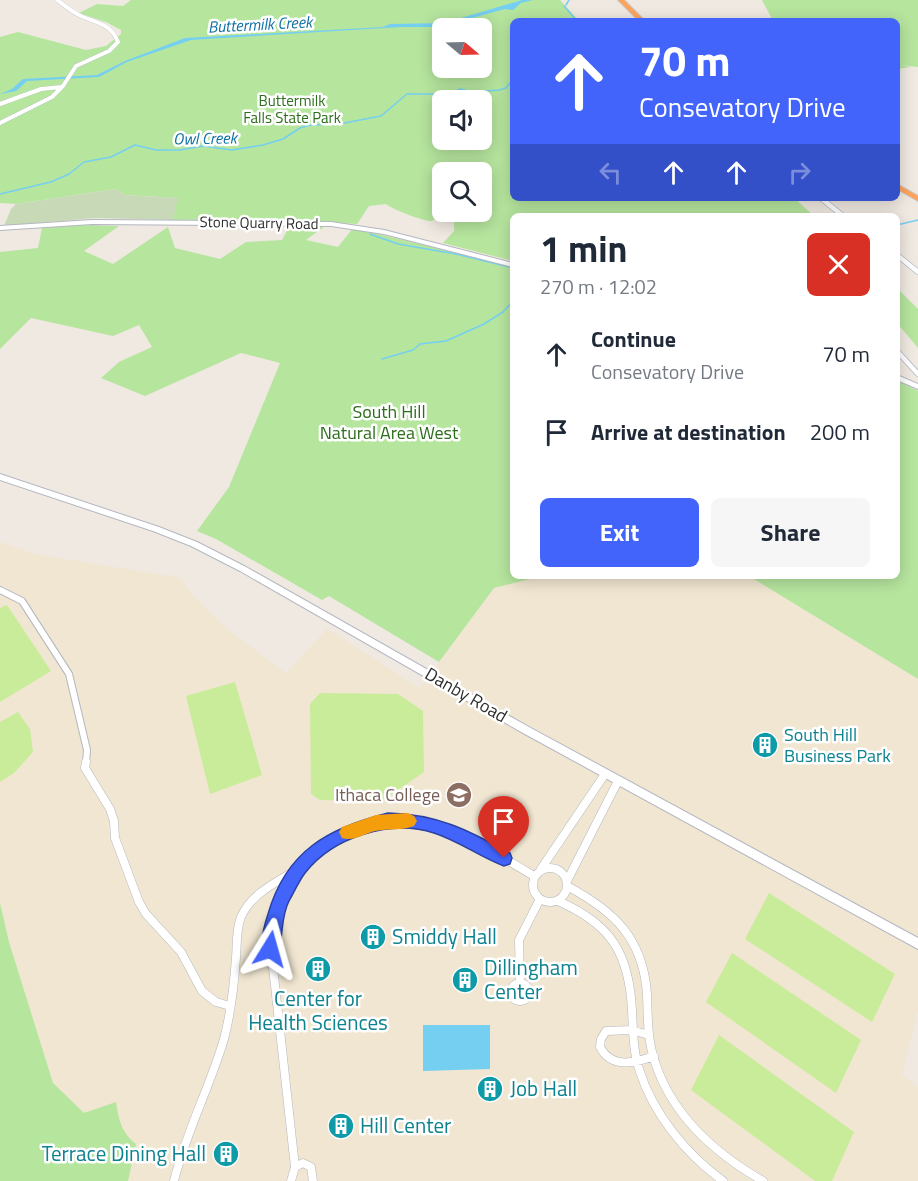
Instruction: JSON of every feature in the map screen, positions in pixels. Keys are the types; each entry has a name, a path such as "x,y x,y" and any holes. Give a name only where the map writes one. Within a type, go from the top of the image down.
{"highway":[{"path":"621,0 639,18"},
{"path":"900,188 918,199"}],"main road":[{"name":"Stone Quarry Road","path":"0,228 92,222 331,224 375,230 510,264"},
{"path":"900,378 918,387"},
{"name":"Danby Road","path":"0,477 156,528 194,543 605,774 918,944"}],"street":[{"path":"0,123 46,101 63,87 71,72 80,63 109,51 118,42 116,32 107,25 72,12 57,0"},
{"path":"0,104 41,89 63,87"},
{"path":"825,201 839,213"},
{"path":"900,257 918,272"},
{"path":"900,354 918,374"},
{"path":"0,591 22,601 69,674 87,750 85,768 110,809 114,821 115,838 139,902 146,914 181,952 202,990 216,1002 230,1006"},
{"path":"605,774 542,869 534,876 532,887 540,899 549,902 558,901 579,909 611,936 622,955 629,977 631,1030 646,1088 662,1117 695,1156 723,1181"},
{"path":"558,901 564,896 567,884 618,781"},
{"path":"174,1181 183,1148 220,1052 230,1006 243,912 262,890 299,867 342,835 365,826 400,820 431,825 464,836 534,876"},
{"path":"291,1181 295,1167 270,949 273,924 280,901 299,867"},
{"path":"542,869 557,869 567,884 611,913 637,945 643,963 649,1035 665,1085 681,1112 724,1157 763,1181"},
{"path":"520,983 519,940 540,899"},
{"path":"649,1035 631,1030 606,1031 600,1040 600,1049 606,1058 614,1062 638,1062 654,1056"},
{"path":"295,1167 303,1163 308,1164 313,1172 313,1181"}],"shaded area":[{"name":"Ithaca College","path":"0,542 35,554 181,578 191,593 226,628 286,673 327,629 420,688 494,588 530,579 754,579 918,679 918,1011 902,1075 918,1087 918,1181 128,1181 136,1144 127,1137 121,1127 116,1102 84,1113 53,1083 9,942 0,903"}],"green space":[{"name":"Buttermilk Falls State Park","path":"131,0 560,0 576,18 510,18 510,201 797,201 811,213 510,213 510,260 443,243 454,231 454,222 492,222 492,162 432,162 431,221 401,212 386,204 369,206 357,224 275,219 173,220 177,198 125,195 116,189 16,204 0,203 0,37 18,32 86,50 106,46 121,34 121,30 106,22 79,13 97,4 123,6"},
{"path":"762,0 918,0 918,67 901,65 911,67 900,69 900,18 771,18"},
{"path":"116,189 125,195 178,198 173,220 95,218 4,226 11,209 16,204"},
{"name":"South Hill Natural Area West","path":"81,225 119,226 84,251 113,264 168,227 175,248 220,259 246,242 282,240 290,225 325,226 306,240 338,247 353,228 510,265 510,579 530,579 494,588 439,662 329,596 322,600 216,539 197,531 229,487 280,363 241,353 145,396 101,378 119,362 152,347 139,325 113,336 31,318 0,349 0,252 38,248 42,228"},
{"path":"900,291 918,309 918,348 900,327"},
{"path":"900,382 918,391 918,679 754,579 900,579"},
{"path":"7,605 51,671 0,702 0,608"},
{"path":"235,682 262,775 210,794 186,696"},
{"path":"320,693 398,694 423,711 424,772 382,801 320,800 311,794 310,704"},
{"path":"18,712 30,729 33,752 14,773 0,782 0,722"},
{"path":"769,893 895,974 872,1022 745,939"},
{"path":"0,903 9,942 53,1083 84,1113 116,1102 121,1125 136,1144 128,1181 0,1181"},
{"path":"732,953 861,1040 836,1093 706,1002"},
{"path":"719,1035 854,1132 832,1181 815,1181 691,1090"}],"water":[{"path":"522,0 533,0 521,3 513,10 505,9 472,18 461,18"},
{"path":"432,23 432,27 191,40 127,62 99,77 27,81 16,91 0,94 12,89 23,79 97,75 125,61 185,38 383,27 390,24"},
{"path":"423,1025 490,1025 490,1069 423,1071"}],"waterway":[{"name":"Owl Creek","path":"566,5 569,0"},
{"name":"Owl Creek","path":"564,6 574,18"},
{"name":"Owl Creek","path":"0,194 51,182 69,174 84,162 111,157 135,145 156,150 180,150 203,146 232,150 263,145 283,139 300,128 310,125 339,124 381,116 407,94 450,94 460,89 473,92 499,90 506,88 510,83"},
{"path":"900,224 918,220"},
{"path":"370,234 398,244 456,254 510,267"},
{"path":"382,359 413,350 420,344 446,341 484,324 503,312 510,304"}],"slow traffic":[{"path":"347,832 376,823 408,821"}],"place":[{"name":"South Hill Business Park","path":"765,745"},
{"name":"Ithaca College","path":"459,795"},
{"name":"Smiddy Hall","path":"373,937"},
{"name":"Center for Health Sciences","path":"318,969"},
{"name":"Dillingham Center","path":"465,980"},
{"name":"Job Hall","path":"490,1089"},
{"name":"Hill Center","path":"341,1126"},
{"name":"Terrace Dining Hall","path":"226,1154"}],"route":[{"path":"270,949 273,924 280,901 299,867 332,841 353,830 388,821 414,821 464,836 504,858"}],"water label":[{"name":"Buttermilk Creek","path":"260,24"}]}
